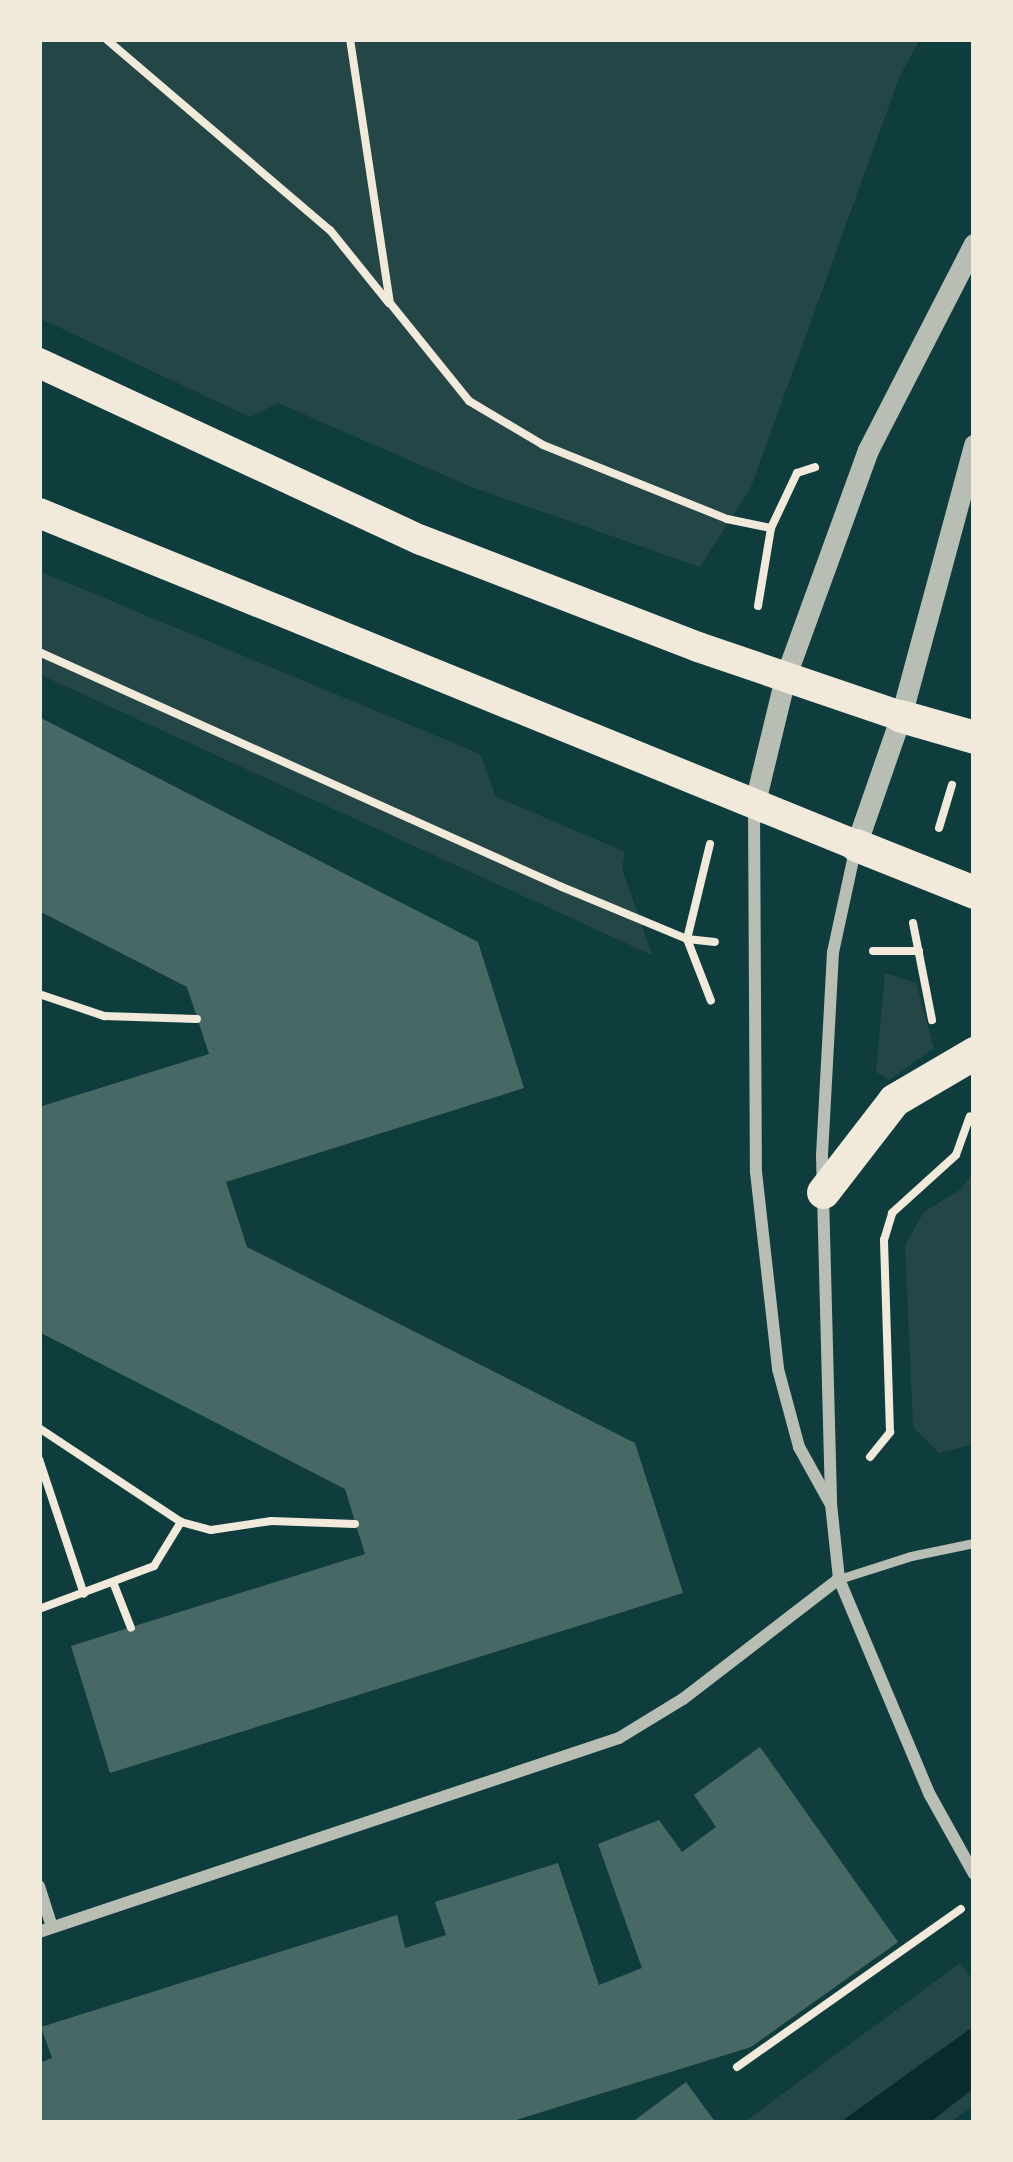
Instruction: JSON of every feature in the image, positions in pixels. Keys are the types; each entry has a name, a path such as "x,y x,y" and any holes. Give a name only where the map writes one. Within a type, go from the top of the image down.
{"highway":[{"path":"901,716 974,737"},
{"path":"856,845 974,892"},
{"path":"824,1192 893,1100 963,1058"}],"main road":[{"path":"39,363 421,540 785,678 901,716"},
{"path":"39,513 856,845"}],"street":[{"path":"831,1504 799,1447 778,1369 755,1172 754,806 785,678 868,449 974,244"},
{"path":"974,445 901,716 856,845 833,952 824,1192 831,1504 839,1580 930,1795 974,1874"},
{"path":"39,1886 46,1930 619,1738 683,1699 839,1580"}],"lane":[{"path":"839,1580 974,1543"}],"path":[{"path":"106,39 315,217 469,401 543,445 727,519 771,528"},
{"path":"350,39 390,303"},
{"path":"39,652 687,939 757,946"},
{"path":"831,1504 890,1432 884,1240 892,1213 939,1175 966,1137 970,1114 963,1058 924,996 919,951"},
{"path":"39,994 104,1016 197,1018"},
{"path":"39,1428 181,1522 211,1530 272,1521 355,1524"},
{"path":"39,1459 84,1594"},
{"path":"39,1609 154,1566 181,1522"},
{"path":"113,1582 131,1628"},
{"path":"736,2067 974,1900"}],"shaded area":[{"path":"39,39 920,39 899,78 751,487 700,567 469,486 278,403 250,417 39,318"},
{"path":"39,571 480,754 496,797 625,852 622,868 652,955 39,674"},
{"path":"885,973 916,983 934,1048 889,1080 876,1072"},
{"path":"974,1171 974,1444 939,1453 913,1427 905,1245 924,1212 961,1189"},
{"path":"960,1963 974,1981 974,2105 949,2123 743,2123"},
{"path":"974,2026 974,2088 929,2123 839,2123"}],"building":[{"path":"39,717 478,942 524,1088 226,1182 247,1247 635,1443 683,1593 110,1773 71,1646 365,1554 345,1489 39,1332 39,1107 209,1054 187,987 39,911"},
{"path":"760,1747 898,1942 751,2047 506,2123 39,2123 39,2063 52,2058 41,2027 397,1915 405,1948 446,1935 435,1902 558,1863 599,1985 642,1968 598,1844 659,1820 682,1852 716,1827 694,1795"},
{"path":"686,2082 716,2123 631,2123"}]}
